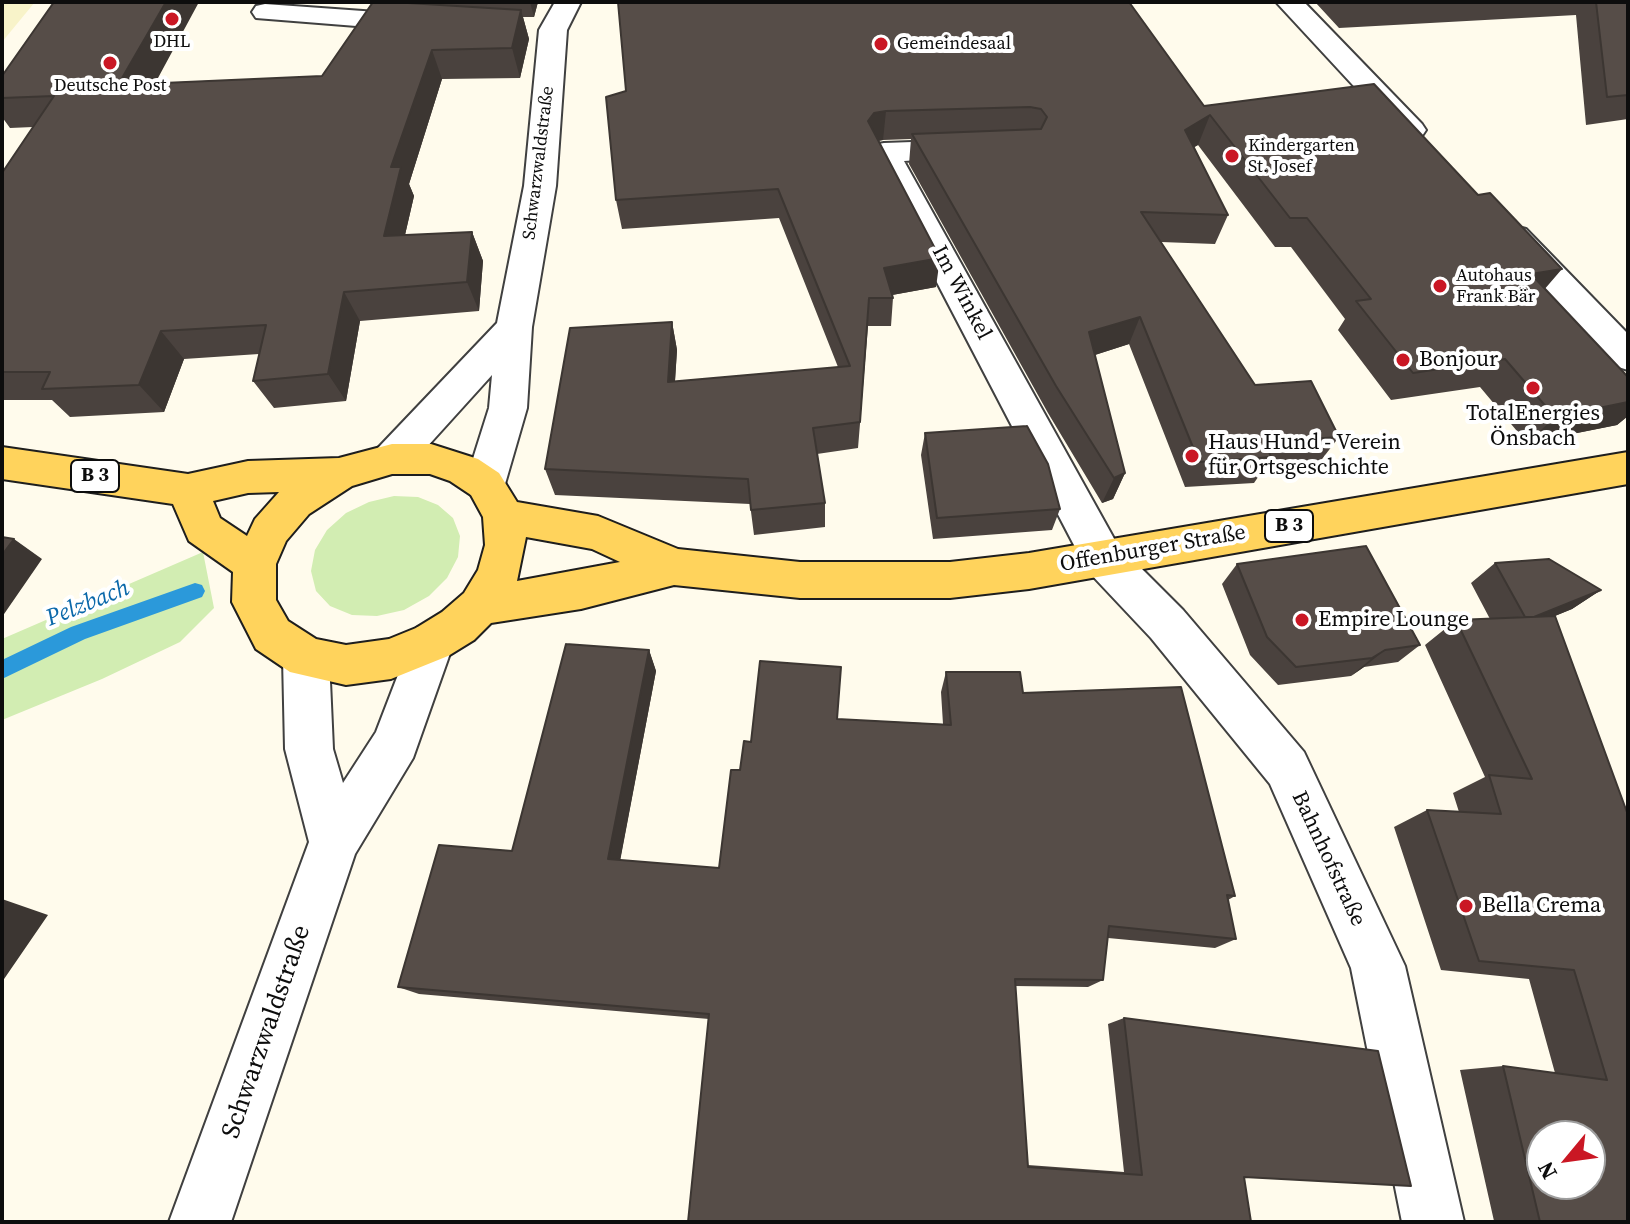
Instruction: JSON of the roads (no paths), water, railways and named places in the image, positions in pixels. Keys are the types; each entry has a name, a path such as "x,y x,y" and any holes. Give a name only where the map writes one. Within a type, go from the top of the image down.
{"main road":[{"name":"Offenburger Straße","path":"2,463 188,490 248,477 339,474 392,459 431,459 464,470 494,500 598,533 674,567 800,580 950,580 1628,468"},
{"name":"Offenburger Straße","path":"339,474 295,502 270,531 255,564 254,602 272,635 306,658 346,665 391,659 432,642 458,626 479,606 498,576 506,545 494,500"},
{"path":"188,490 204,529 255,564"},
{"name":"Offenburger Straße","path":"479,606 581,590 674,567"}],"street":[{"name":"Schwarzwaldstraße","path":"494,500 508,408 514,327 540,186 538,29 568,2"},
{"path":"1289,2 1431,151"},
{"path":"265,12 447,25"},
{"name":"Im Winkel","path":"1008,148 884,152 1102,557"},
{"path":"1491,214 1628,357"},
{"path":"392,459 514,327"},
{"name":"Bahnhofstraße","path":"1102,557 1167,624 1287,768 1378,966 1433,1222"},
{"name":"Schwarzwaldstraße","path":"200,1222 334,842 396,742 432,642"},
{"path":"306,658 309,749 334,842"}],"waterway":[{"name":"Pelzbach","path":"2,670 78,633 195,591"}],"place":[{"name":"DHL","path":"172,19"},
{"name":"Gemeindesaal","path":"881,44"},
{"name":"Deutsche Post","path":"110,63"},
{"name":"Kindergarten St. Josef","path":"1232,156"},
{"name":"Autohaus Frank Bär","path":"1440,286"},
{"name":"Bonjour","path":"1403,360"},
{"name":"TotalEnergies Önsbach","path":"1533,388"},
{"name":"Haus Hund - Verein für Ortsgeschichte","path":"1192,456"},
{"name":"Empire Lounge","path":"1302,620"},
{"name":"Bella Crema","path":"1466,906"}]}
